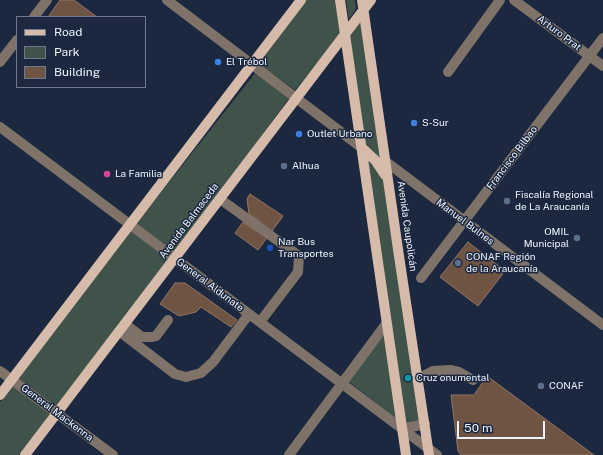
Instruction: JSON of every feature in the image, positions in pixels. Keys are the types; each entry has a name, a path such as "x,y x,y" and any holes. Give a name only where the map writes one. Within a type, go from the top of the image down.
{"main road":[{"path":"0,395 301,0"},
{"path":"340,0 406,455"},
{"name":"Avenida Balmaceda","path":"25,455 345,35 363,5 371,0"},
{"name":"Avenida Caupolicán","path":"363,5 425,424 432,453"},
{"path":"362,148 369,153 381,167 388,182"}],"street":[{"path":"35,16 47,0"},
{"path":"167,0 362,148"},
{"path":"448,72 500,0"},
{"name":"Arturo Prat","path":"514,0 603,66"},
{"name":"Francisco Bilbao","path":"420,278 603,38"},
{"path":"0,62 16,41"},
{"name":"General Aldunate","path":"0,127 342,383 432,453"},
{"name":"Manuel Bulnes","path":"385,160 603,325"},
{"path":"220,199 299,256 298,272 260,322"},
{"path":"122,328 175,374 186,377 201,374 213,362 249,314"},
{"path":"122,328 142,337 152,337 156,336 168,320"},
{"path":"289,455 386,324"},
{"path":"418,378 433,371 450,370 463,374 473,380"},
{"name":"General Mackenna","path":"0,371 113,455"},
{"path":"402,429 425,424"}],"green space":[{"path":"306,0 336,0 341,34 295,90 259,64"},
{"path":"346,0 355,0 356,9 349,19"},
{"path":"361,19 420,422 405,427 348,36"},
{"path":"256,72 289,98 175,254 136,224"},
{"path":"131,231 169,260 56,406 18,379"},
{"path":"384,335 397,419 348,381"},
{"path":"13,385 51,413 19,455 0,455 0,402"}],"building":[{"path":"60,0 74,0 96,16 49,16"},
{"path":"250,194 283,216 258,250 235,233 243,222 254,230 260,221 249,214 247,199"},
{"path":"468,242 505,271 478,306 440,277"},
{"path":"175,283 185,283 237,320 231,327 201,307 196,312 179,316 160,304"},
{"path":"487,376 594,455 461,455 458,451 451,395 474,395"}],"place":[{"name":"El Trébol","path":"218,62"},
{"name":"S-Sur","path":"414,123"},
{"name":"Outlet Urbano","path":"299,134"},
{"name":"Alhua","path":"284,166"},
{"name":"La Familia","path":"107,174"},
{"name":"Fiscalía Regional de La Araucanía","path":"507,201"},
{"name":"OMIL Municipal","path":"577,238"},
{"name":"Nar Bus Transportes","path":"270,248"},
{"name":"CONAF Región de la Araucanía","path":"458,263"},
{"name":"Cruz onumental","path":"408,378"},
{"name":"CONAF","path":"541,386"}]}
